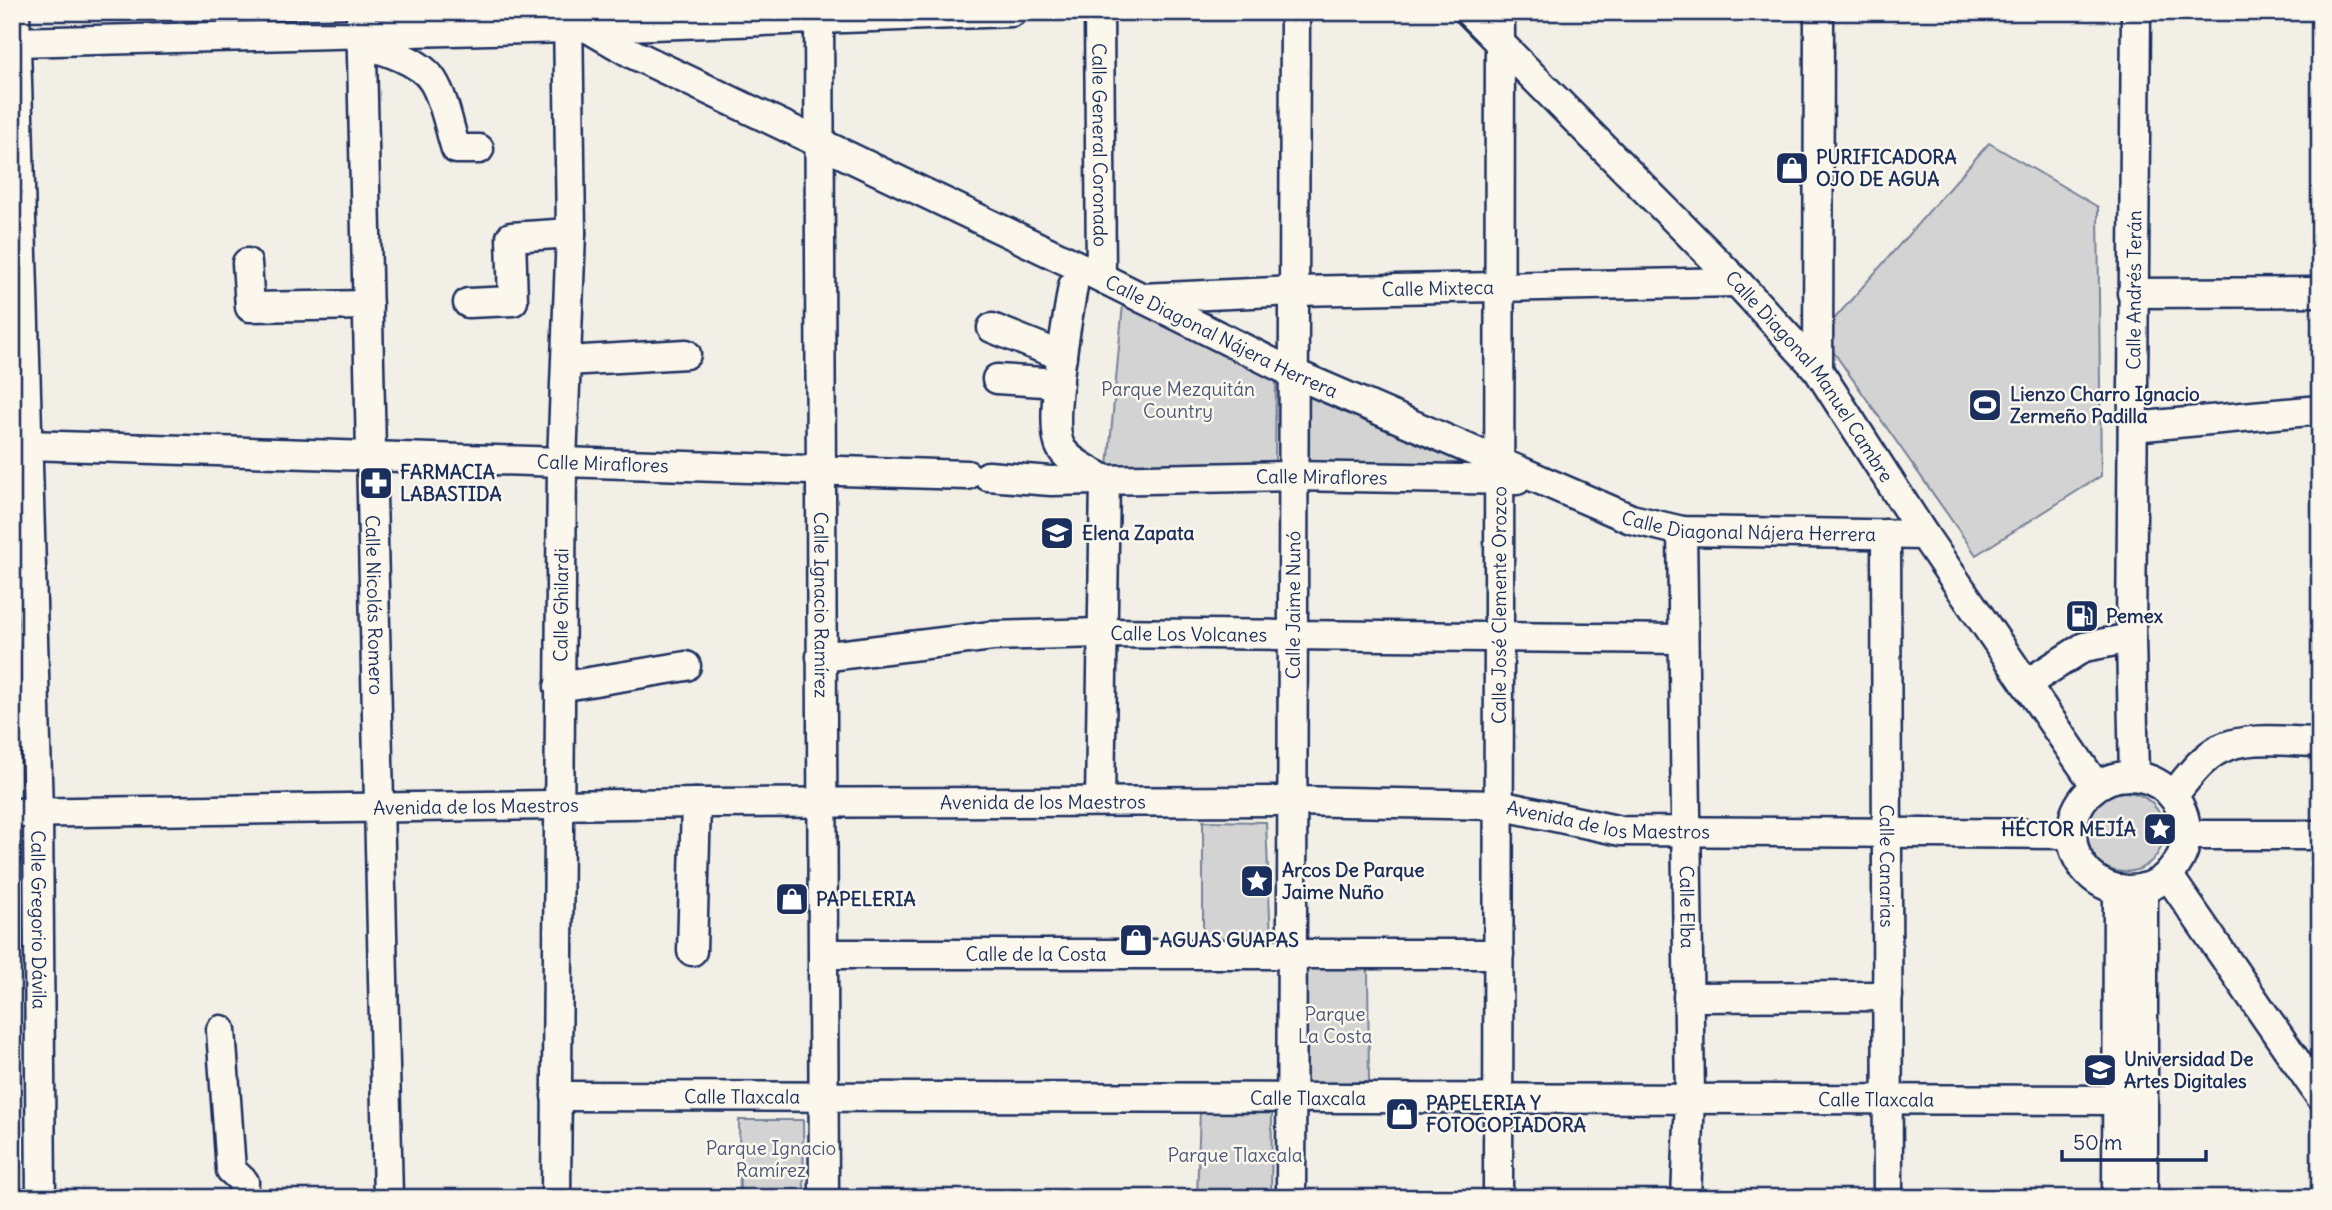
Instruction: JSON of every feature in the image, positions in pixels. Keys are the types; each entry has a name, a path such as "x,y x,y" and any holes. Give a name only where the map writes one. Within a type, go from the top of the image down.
{"street":[{"name":"Calle Gregorio Dávila","path":"15,12 27,445 25,812 41,1198"},
{"path":"15,41 819,15 1012,12"},
{"name":"Calle General Coronado","path":"1098,12 1101,277"},
{"name":"Calle Jaime Nunó","path":"1291,1198 1294,956 1292,476 1295,12"},
{"name":"Calle Diagonal Manuel Cambre","path":"1469,12 1737,282 1818,370 1923,536 2096,786"},
{"name":"Calle José Clemente Orozco","path":"1498,1198 1498,638 1502,287 1500,12"},
{"path":"1818,370 1819,12"},
{"name":"Calle Andrés Terán","path":"2134,776 2131,638 2136,12"},
{"name":"Calle Ignacio Ramírez","path":"819,15 824,1198"},
{"name":"Calle Diagonal Nájera Herrera","path":"574,23 820,146 1101,277 1139,299 1499,470 1541,480 1631,519 1682,531 1923,536"},
{"name":"Calle Ghilardi","path":"556,1198 562,461 571,233 574,23"},
{"path":"361,29 382,49 426,72 434,82 456,149 479,149"},
{"name":"Calle Nicolás Romero","path":"361,29 388,1198"},
{"path":"468,303 513,301 511,237 571,233"},
{"path":"247,263 250,307 368,305"},
{"name":"Calle Mixteca","path":"1139,299 1294,291 1737,282"},
{"path":"1073,286 1060,370 1056,432 1059,446 1068,457 1105,480 1100,801"},
{"path":"2132,293 2320,292"},
{"path":"992,328 1060,370"},
{"path":"567,360 686,354"},
{"path":"997,379 1060,370"},
{"path":"2133,427 2320,410"},
{"name":"Calle Miraflores","path":"27,445 977,475 1051,481 1499,470"},
{"name":"Calle Elba","path":"1682,531 1684,832 1690,1098 1686,1198"},
{"name":"Calle Canarias","path":"1886,534 1888,1198"},
{"name":"Calle Los Volcanes","path":"821,657 992,636 1101,633 1683,639"},
{"path":"2025,684 2084,647 2131,638"},
{"path":"559,687 686,666"},
{"path":"2173,796 2192,772 2220,749 2243,743 2320,742"},
{"path":"2120,776 2134,776 2162,786 2173,796 2181,809 2186,835 2180,858 2168,875 2130,888 2094,878 2078,858 2072,834 2078,807 2096,786 2120,776"},
{"name":"Avenida de los Maestros","path":"25,812 696,803 1292,802 1499,805 1621,831 2072,834"},
{"path":"692,951 696,803"},
{"path":"2186,835 2320,835"},
{"path":"2168,875 2320,1096"},
{"path":"2130,888 2130,1100 2143,1198"},
{"name":"Calle de la Costa","path":"824,954 1499,954"},
{"path":"1688,997 1888,996"},
{"path":"221,1030 231,1170 244,1182 243,1198"},
{"name":"Calle Tlaxcala","path":"556,1096 2130,1100"},
{"path":"2116,1198 2130,1100"}],"green space":[{"name":"Lienzo Charro Ignacio Zermeño Padilla","path":"1989,143 2098,207 2101,476 1976,555 1821,334"},
{"name":"Parque Mezquitán Country","path":"1123,303 1276,377 1275,461 1108,467"},
{"name":"Parque Mezquitán Country","path":"1301,385 1493,471 1301,463"},
{"path":"2124,792 2139,795 2152,804 2161,817 2164,832 2161,847 2152,860 2139,869 2124,872 2109,869 2096,860 2087,847 2084,832 2087,817 2096,804 2109,795"},
{"path":"1203,821 1266,822 1271,941 1203,941"},
{"name":"Parque La Costa","path":"1301,967 1368,968 1369,1082 1302,1085"},
{"name":"Parque Tlaxcala","path":"1200,1110 1272,1113 1271,1198 1197,1198"},
{"name":"Parque Ignacio Ramírez","path":"739,1120 803,1120 804,1198 740,1198"}],"place":[{"name":"PURIFICADORA OJO DE AGUA","path":"1792,168"},
{"name":"Lienzo Charro Ignacio Zermeño Padilla","path":"1985,405"},
{"name":"FARMACIA LABASTIDA","path":"376,483"},
{"name":"Elena Zapata","path":"1057,533"},
{"name":"Pemex","path":"2082,616"},
{"name":"HÉCTOR MEJÍA","path":"2160,829"},
{"name":"Arcos De Parque Jaime Nuño","path":"1257,881"},
{"name":"PAPELERIA","path":"792,899"},
{"name":"AGUAS GUAPAS","path":"1136,940"},
{"name":"Universidad De Artes Digitales","path":"2100,1070"},
{"name":"PAPELERIA Y FOTOCOPIADORA","path":"1402,1114"}]}
